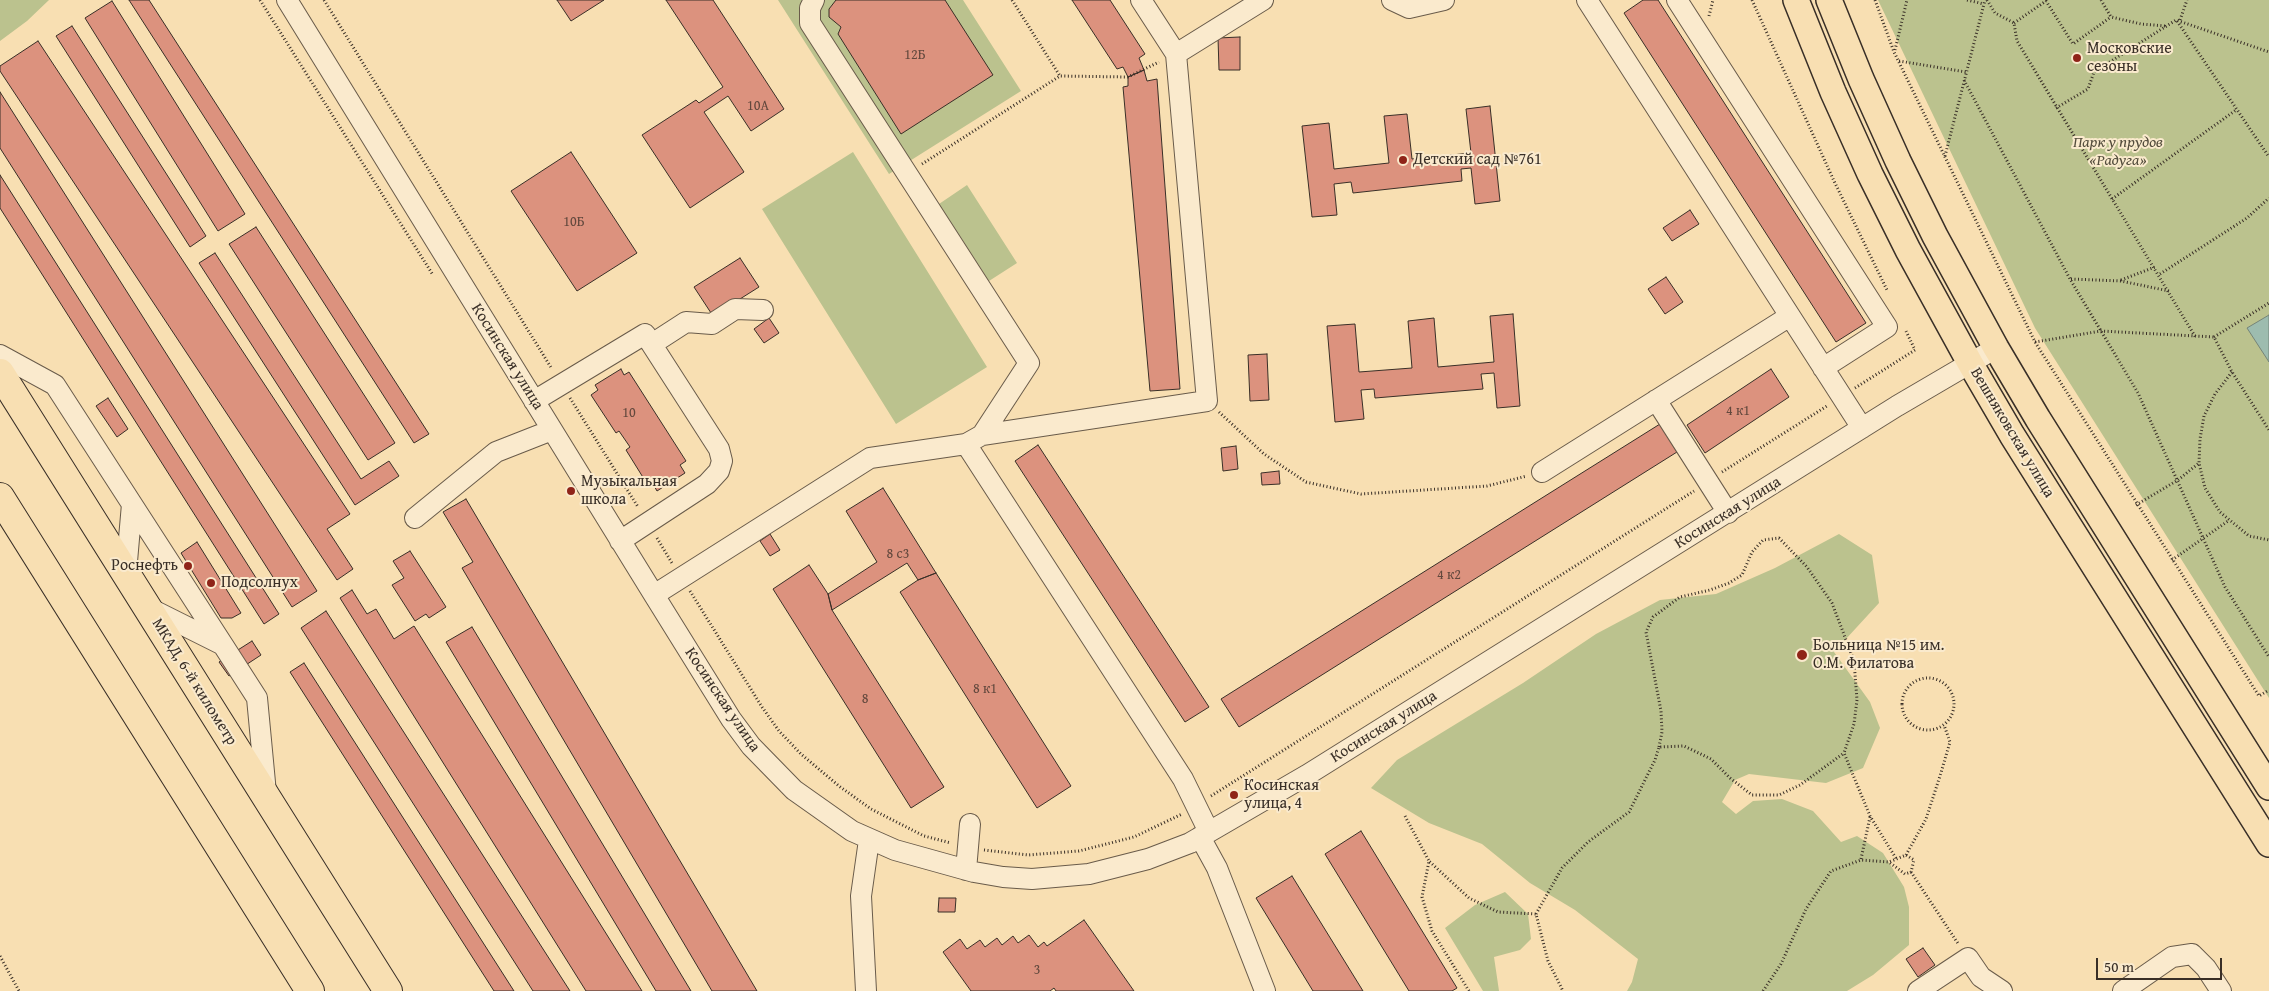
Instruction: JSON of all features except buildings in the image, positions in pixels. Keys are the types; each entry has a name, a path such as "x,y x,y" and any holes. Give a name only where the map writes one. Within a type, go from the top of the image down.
{"highway":[{"name":"МКАД, 6-й километр","path":"0,373 388,991"},
{"path":"0,497 310,991"}],"main road":[{"name":"Вешняковская улица","path":"1796,0 1852,136 1918,268 1970,363 2012,435 2269,844"},
{"name":"Вешняковская улица","path":"1829,0 1880,124 1945,254 1996,348 2038,419 2269,787"}],"street":[{"name":"Косинская улица","path":"286,0 731,719 760,757 816,807 852,831 869,840 919,858 966,870 1004,877 1032,879 1089,874 1148,859 1205,835 1307,775 1862,428 1996,348"},
{"path":"814,0 810,8 810,23 1029,363 974,440"},
{"path":"654,595 870,458 1208,400 1176,54 1141,0"},
{"path":"1176,54 1263,0"},
{"path":"1392,0 1409,8 1444,0"},
{"path":"1587,0 1862,428"},
{"path":"1677,0 1887,327 1823,368"},
{"path":"1918,268 1927,276 1938,275 1946,266 1945,254"},
{"path":"652,344 686,322 712,324 736,309 763,310"},
{"path":"1542,472 1790,316"},
{"path":"534,401 645,334 719,449 722,461 719,471 707,484 620,541"},
{"path":"0,355 55,385 257,698 266,797"},
{"path":"1656,400 1728,513"},
{"path":"415,518 496,452 552,430"},
{"path":"974,440 1183,779 1196,806 1216,868 1265,991"},
{"path":"126,572 132,504"},
{"path":"147,607 223,645"},
{"path":"966,870 970,824"},
{"path":"866,991 861,896 869,840"},
{"path":"2123,991 2172,957 2192,954 2206,968 2221,991"},
{"path":"1918,991 1968,958 1981,977 2002,991"}],"path":[{"path":"324,0 762,707 779,731 801,754 838,786 871,809 924,836 1002,854 1028,855 1079,851 1134,837 1166,823 1196,806 1915,350 1904,327"},
{"path":"1012,0 1060,76"},
{"path":"1752,0 1834,181 1889,295"},
{"path":"1875,0 1894,52 1998,270 2035,342 2259,696 2269,690"},
{"path":"1894,52 1907,0"},
{"path":"1967,0 1985,1 1995,12 2014,23"},
{"path":"2100,0 2112,17 2142,24 2166,26"},
{"path":"2056,108 2088,88 2094,72 2178,20 2187,0"},
{"path":"1945,156 1985,1"},
{"path":"2014,23 2045,1 2073,44 2112,17"},
{"path":"2178,20 2269,52"},
{"path":"2178,20 2269,157"},
{"path":"2014,23 2017,41 2056,108 2160,274 2196,338"},
{"path":"907,173 1060,76 1128,76 1176,54"},
{"path":"1899,61 1966,72"},
{"path":"1964,80 2070,279 2138,393 2225,587 2269,657"},
{"path":"2112,199 2236,110"},
{"path":"2160,274 2247,218 2269,198"},
{"path":"2121,281 2155,267"},
{"path":"2070,279 2121,281 2169,291"},
{"path":"2035,342 2101,331 2196,338 2214,337 2269,303"},
{"path":"2214,337 2232,372 2269,430"},
{"path":"2232,372 2214,394 2204,416 2200,439 2199,463 2205,488 2228,521 2249,536 2269,540"},
{"path":"1208,400 1264,454 1306,482 1361,494 1487,486 1542,472"},
{"path":"2136,504 2178,480 2199,463"},
{"path":"2172,560 2228,521"},
{"path":"1563,991 1548,961 1536,914 1562,868 1588,842 1629,812 1655,760 1662,732 1661,712 1646,632 1653,617 1680,597 1730,584 1742,575 1752,552 1763,540 1779,538 1807,567 1832,603 1854,661 1857,700 1854,724 1844,753 1800,785 1778,795 1752,795 1730,778 1711,759 1684,746 1659,747"},
{"path":"1928,678 1938,680 1947,686 1953,696 1954,706 1951,717 1944,725 1936,729 1926,730 1917,728 1904,714 1902,705 1904,695 1910,686 1918,680 1928,678"},
{"path":"1763,991 1781,964 1806,909 1831,871 1861,860 1889,862 1906,855 1926,819 1950,742 1944,725"},
{"path":"1844,753 1870,816 1897,860"},
{"path":"1405,816 1429,861 1469,898 1498,912 1536,914"},
{"path":"1861,860 1870,816"},
{"path":"1906,855 1914,860 1911,872 1968,958"},
{"path":"1429,861 1422,897 1432,931 1469,991"},
{"path":"1889,862 1905,874 1911,872"},
{"path":"0,956 19,991"}],"green space":[{"path":"0,0 49,0 27,21 0,41"},
{"path":"778,0 963,0 1021,91 889,174"},
{"name":"Парк у прудов «Радуга»","path":"1878,0 2269,0 2269,698 2035,328"},
{"path":"853,152 987,367 896,424 762,209"},
{"path":"967,185 1017,263 989,281 939,204"},
{"path":"1839,534 1872,555 1879,603 1834,652 1870,702 1880,728 1863,768 1826,783 1749,774 1735,780 1722,802 1736,814 1753,801 1782,799 1813,811 1841,842 1857,836 1883,853 1904,887 1909,907 1909,945 1873,975 1847,991 1627,991 1632,982 1638,959 1575,910 1530,883 1482,844 1429,823 1371,788 1397,760 1523,683 1596,634 1660,600 1716,594 1775,568"},
{"path":"1505,892 1528,914 1531,939 1520,950 1494,957 1499,991 1483,991 1445,928 1475,905"}],"shaded area":[{"path":"2269,315 2269,362 2247,328"}],"place":[{"name":"Московские сезоны","path":"2077,58"},
{"name":"Детский сад №761","path":"1403,160"},
{"name":"Музыкальная школа","path":"571,491"},
{"name":"Роснефть","path":"188,566"},
{"name":"Подсолнух","path":"211,583"},
{"name":"Больница №15 им. О.М. Филатова","path":"1802,655"},
{"name":"Косинская улица, 4","path":"1234,795"}]}
